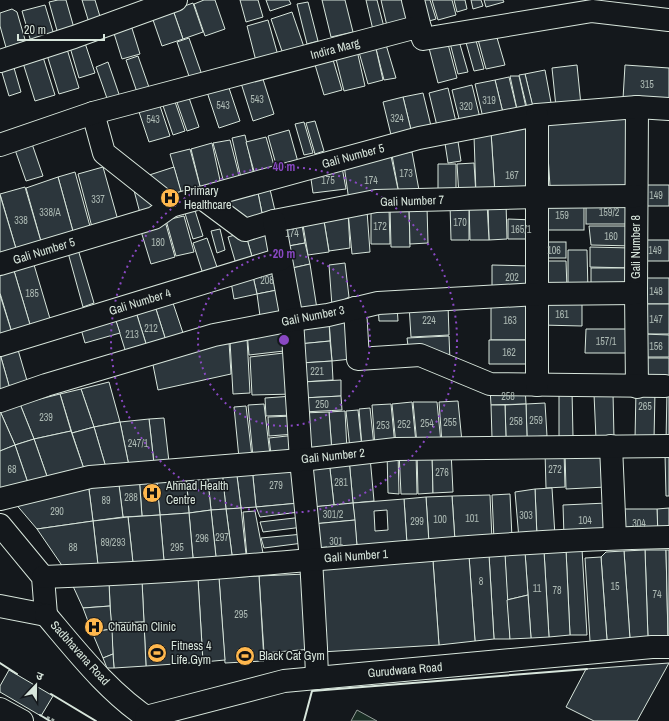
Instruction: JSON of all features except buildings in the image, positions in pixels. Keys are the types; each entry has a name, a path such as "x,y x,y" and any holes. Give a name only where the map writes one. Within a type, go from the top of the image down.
{"street":[{"path":"0,61 74,37 176,0"},
{"path":"413,0 423,39 592,11 669,20"},
{"name":"Indira Marg","path":"0,145 93,113 420,28"},
{"name":"Gali Number 5","path":"0,264 154,218 172,206 419,138 537,115 637,107 669,109"},
{"name":"Gali Number 8","path":"637,107 637,387"},
{"path":"93,113 104,153 172,206"},
{"path":"537,115 537,386"},
{"name":"Gali Number 7","path":"202,198 245,230 274,221 376,201 636,196"},
{"path":"274,221 292,320 301,460 311,559 317,678"},
{"name":"Gali Number 4","path":"0,345 281,259"},
{"name":"Gali Number 3","path":"0,402 46,385 214,335 292,320 328,315 378,303 538,294 636,293"},
{"path":"356,308 358,359 420,355 490,384 537,386 665,386"},
{"path":"611,446 615,538"},
{"name":"Gali Number 2","path":"0,499 90,477 301,460 396,448 669,446"},
{"path":"0,525 43,577 46,615 0,606"},
{"name":"Gali Number 1","path":"43,577 212,568 311,559 615,538 669,537"},
{"name":"Sadbhavana Road","path":"46,615 93,670 149,719"},
{"name":"Gurudwara Road","path":"149,719 284,681 652,647 669,647"}],"green space":[{"path":"357,710 377,721 351,721"}],"wall":[{"path":"0,663 17,674"},
{"path":"304,721 312,691 587,669"},
{"path":"51,694 96,721"},
{"path":"40,715 50,721"}],"place":[{"name":"Primary Healthcare","path":"170,198"},
{"name":"Ahmad Health Centre","path":"152,493"},
{"name":"Chauhan Clinic","path":"94,627"},
{"name":"Fitness 4 Life Gym","path":"157,653"},
{"name":"Black Cat Gym","path":"245,656"}]}
